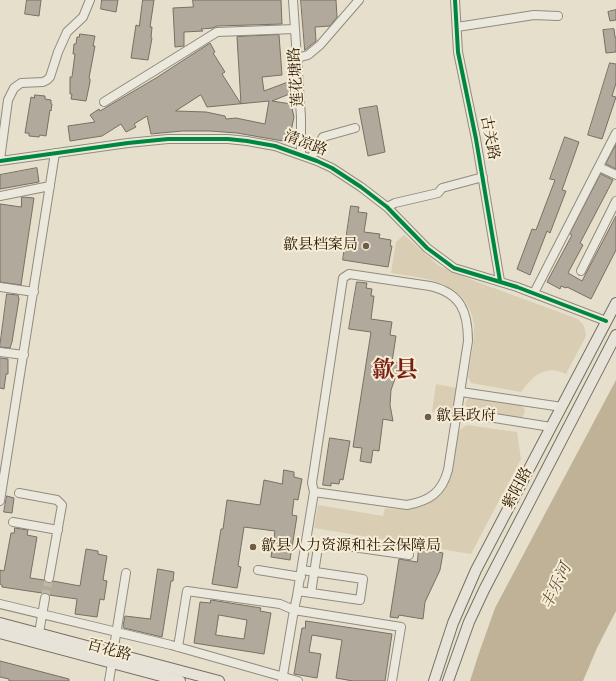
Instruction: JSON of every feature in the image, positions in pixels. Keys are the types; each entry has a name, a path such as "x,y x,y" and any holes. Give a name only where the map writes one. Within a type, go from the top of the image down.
{"main road":[{"name":"紫阳路","path":"434,681 453,623 473,577 616,302"},
{"name":"紫阳路","path":"448,681 469,622 484,590 616,335"},
{"name":"百花路","path":"0,623 39,633 180,681"},
{"name":"百花路","path":"0,633 219,681"}],"street":[{"path":"0,161 8,100 12,92 21,83 43,82 50,77 58,52 67,32 83,17 90,0"},
{"name":"莲花塘路","path":"293,0 301,117 301,154"},
{"path":"297,58 308,55 320,45 359,0"},
{"name":"古关路","path":"455,0 458,52 483,177 500,281"},
{"path":"457,26 534,15 558,16"},
{"path":"104,102 216,32 295,29"},
{"path":"311,158 323,137 355,128"},
{"path":"534,293 616,133"},
{"name":"清凉路","path":"0,161 148,140 208,138 261,143 301,154 347,177 387,207 427,248 454,268 500,281 606,321"},
{"path":"0,501 56,153"},
{"path":"599,167 616,175"},
{"path":"387,207 395,203 438,193 442,188 483,177"},
{"path":"0,196 50,186"},
{"path":"581,271 616,201"},
{"path":"282,679 314,492 312,483 343,278 349,274 437,287 449,293 465,313 468,327 468,341 447,476 438,491 424,501 401,506 314,492"},
{"path":"0,287 34,292"},
{"path":"0,352 24,355"},
{"path":"461,392 562,407"},
{"path":"457,412 551,427"},
{"path":"19,493 59,501 62,507 49,578"},
{"path":"13,522 58,530"},
{"path":"311,593 318,547 325,543 409,555"},
{"path":"258,570 301,573 314,572 363,579 360,600 298,591"},
{"path":"109,681 126,574"},
{"path":"178,647 186,591 280,604 294,610 401,627 392,681"},
{"path":"39,633 45,598"},
{"path":"0,604 178,647 282,679 298,681"}],"shaded area":[{"path":"404,235 439,266 472,280 578,319 584,326 586,336 566,374 552,370 540,373 530,381 521,392 471,383 468,377 473,347 474,326 467,304 450,288 439,283 428,279 391,273 396,242"},
{"path":"436,384 457,388 453,415 432,412"},
{"path":"472,398 521,405 524,408 525,413 521,418 468,410 465,403 468,399"},
{"path":"467,425 517,432 521,459 471,554 314,528 318,505 383,516 385,508 399,509 418,507 436,498 458,432"}],"water":[{"name":"丰乐河","path":"616,380 616,611 597,648 583,681 470,681 495,608"}],"building":[{"path":"27,0 41,0 39,16 25,14"},
{"path":"102,0 118,0 116,12 101,9"},
{"path":"143,0 154,0 150,27 152,27 152,38 148,60 131,58 136,25 139,26"},
{"path":"193,0 281,0 282,24 217,26 213,28 201,29 203,31 184,32 184,46 175,47 173,8 193,7"},
{"path":"301,0 336,0 337,17 330,26 315,27 316,41 305,50"},
{"path":"616,10 616,20 610,21 608,12"},
{"path":"614,29 616,37 616,52 606,53 603,30"},
{"path":"80,34 95,36 93,46 95,46 86,101 71,99 72,94 70,94 70,77 72,77 75,54 73,54 74,44 76,44 77,37 79,37"},
{"path":"279,35 282,75 262,77 264,91 288,82 292,93 272,101 291,104 294,117 290,136 283,141 237,133 210,131 182,131 151,134 147,116 134,124 136,127 126,132 121,124 102,136 70,141 68,126 95,122 90,115 99,109 100,111 156,78 210,43 215,52 213,53 225,72 222,74 241,104 237,37","holes":["201,95 207,107 269,101 265,124 236,118 226,119 225,116 206,112 176,111"]},
{"path":"610,63 616,64 616,83 612,96 616,97 602,139 588,135"},
{"path":"35,95 45,96 45,99 51,100 52,104 46,136 29,136 29,133 25,133 31,97 34,98"},
{"path":"377,106 385,152 368,156 359,109"},
{"path":"565,137 579,142 562,190 566,191 550,233 547,231 530,275 517,269 532,229 536,230 555,180 550,179"},
{"path":"616,145 616,169 606,164"},
{"path":"37,168 39,182 0,189 0,175"},
{"path":"601,174 613,180 580,243 583,245 568,273 582,281 616,216 616,250 591,299 567,287 561,286 560,289 547,282 572,235 570,234"},
{"path":"22,197 34,198 21,285 0,282 0,204 21,207"},
{"path":"351,206 359,207 358,212 367,213 364,232 380,234 379,238 391,240 390,246 392,246 388,267 343,260"},
{"path":"357,282 367,283 366,288 372,289 371,296 374,296 371,319 392,322 390,335 396,336 392,362 402,363 391,390 390,405 393,421 383,419 379,451 373,450 371,463 360,461 362,448 353,447 371,332 349,329"},
{"path":"7,294 18,295 19,299 10,348 0,347"},
{"path":"0,358 8,359 8,374 6,374 4,389 0,388"},
{"path":"330,438 350,441 343,480 340,479 339,484 331,483 331,486 323,485"},
{"path":"284,470 294,472 294,477 302,479 298,500 294,499 292,515 297,516 290,560 271,557 275,531 244,527 238,566 241,567 237,588 212,584 227,500 260,505 264,480 282,484"},
{"path":"7,496 14,498 12,513 4,512"},
{"path":"15,528 28,530 27,535 37,537 30,578 44,580 48,583 53,581 80,586 86,549 98,551 98,554 107,556 103,580 107,581 104,600 100,599 97,617 75,614 77,599 2,587 0,584 0,570 4,571 11,533 14,533"},
{"path":"419,549 443,553 440,570 425,602 423,619 399,615 398,618 390,617 399,559 417,562"},
{"path":"158,569 174,572 173,581 171,581 162,637 124,628 123,626 125,616 150,619"},
{"path":"211,600 261,608 260,611 271,613 264,654 194,643 200,602 210,603","holes":["219,615 247,620 244,639 216,635"]},
{"path":"306,621 392,634 385,681 353,681 336,678 342,640 312,635 309,652 321,654 317,678 294,674 302,628 305,628"},
{"path":"0,661 69,679 69,681 9,681 9,679 0,677"}],"tunnel":[{"path":"45,598 49,578"}],"cycle path":[{"path":"455,0 458,52 476,139 500,281"},
{"path":"0,161 128,143 168,139 228,139 275,146 332,168 361,187 387,207 427,248 454,268 517,287 606,321"}],"place":[{"name":"歙县档案局","path":"366,246"},
{"name":"歙县政府","path":"428,417"},
{"name":"歙县人力资源和社会保障局","path":"253,547"}],"district":[{"name":"歙县","path":"395,373"}]}
